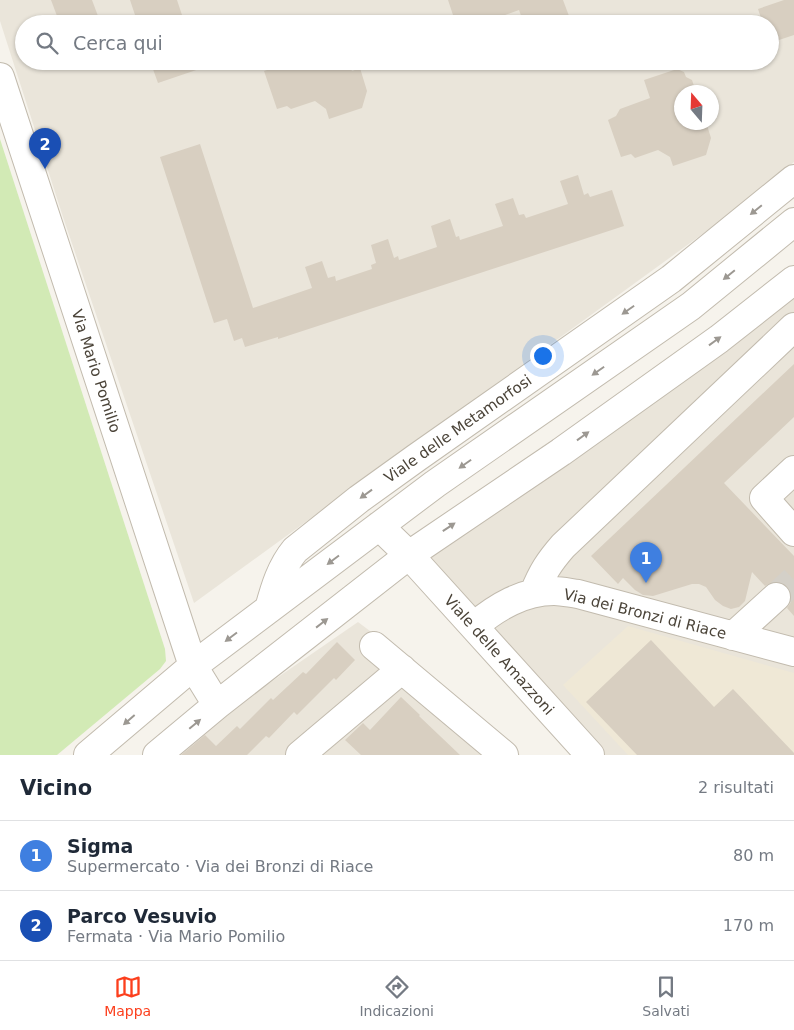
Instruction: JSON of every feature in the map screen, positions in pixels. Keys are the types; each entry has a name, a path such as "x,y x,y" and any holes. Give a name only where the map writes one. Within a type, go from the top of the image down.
{"street":[{"name":"Via Mario Pomilio","path":"0,77 192,666 217,705"},
{"name":"Viale delle Metamorfosi","path":"269,608 280,573 295,550 359,499 671,279 794,179"},
{"path":"88,755 192,666 435,484 692,306 794,222"},
{"path":"158,755 217,705 409,555 561,452 719,339 794,280"},
{"path":"534,593 541,575 563,546 794,327"},
{"path":"794,470 764,498 794,532"},
{"path":"379,526 409,555"},
{"name":"Viale delle Amazzoni","path":"409,555 590,755"},
{"name":"Via dei Bronzi di Riace","path":"474,626 492,611 516,599 534,593 555,591 578,594 794,652"},
{"path":"733,636 776,597"},
{"path":"374,646 504,755"},
{"path":"317,750 402,669"}],"shaded area":[{"path":"0,0 794,0 794,162 719,222 194,603 63,217 16,70 779,70 779,15 15,15 15,68 0,21"},
{"path":"794,288 794,755 599,755 419,557"},
{"path":"358,622 402,655 520,755 177,755 232,709"},
{"path":"628,626 794,673 794,755 628,755 563,685"}],"green space":[{"path":"0,139 165,649 166,661 160,669 57,755 0,755"}],"building":[{"path":"51,0 92,0 98,15 57,15"},
{"path":"130,0 177,0 182,15 135,15"},
{"path":"448,0 563,0 569,15 521,15 519,10 505,15 453,15"},
{"path":"784,0 794,0 794,35 779,40 779,15 760,15 758,9"},
{"path":"153,70 196,70 158,83"},
{"path":"361,70 367,91 362,108 329,119 326,109 315,101 291,109 287,106 277,109 264,71"},
{"path":"679,70 692,80 694,85 674,85 674,130 708,130 711,138 706,155 673,166 670,157 658,150 635,158 631,154 621,157 608,120 616,116 620,109 650,98 644,80"},
{"path":"200,144 253,308 312,288 305,267 322,261 328,278 335,276 336,281 372,269 371,265 376,263 371,245 388,239 394,258 398,256 399,260 437,247 431,226 450,219 456,237 459,236 460,240 503,226 495,204 513,198 519,215 524,214 526,218 568,204 560,181 578,175 584,195 588,193 590,197 612,190 624,226 278,339 278,337 245,347 242,338 234,341 227,319 214,323 160,157"},
{"path":"794,364 794,417 724,483 794,556 794,616 787,608 791,602 791,594 787,586 780,582 773,582 765,586 752,572 745,601 739,607 731,609 715,600 706,587 699,584 692,584 653,596 643,595 623,578 618,584 591,556"},
{"path":"651,640 714,707 733,689 794,755 637,755 586,702"},
{"path":"337,642 355,660 297,715 294,712 269,738 266,736 247,755 181,755 205,735 216,746 237,726 240,729 271,698 273,700 303,672 306,674"},
{"path":"401,697 460,755 361,755 345,740 363,723 370,730"}],"tunnel":[{"path":"776,597 794,580"}],"place":[{"name":"Parco Vesuvio","path":"45,169"},
{"name":"Sigma","path":"646,583"}]}
